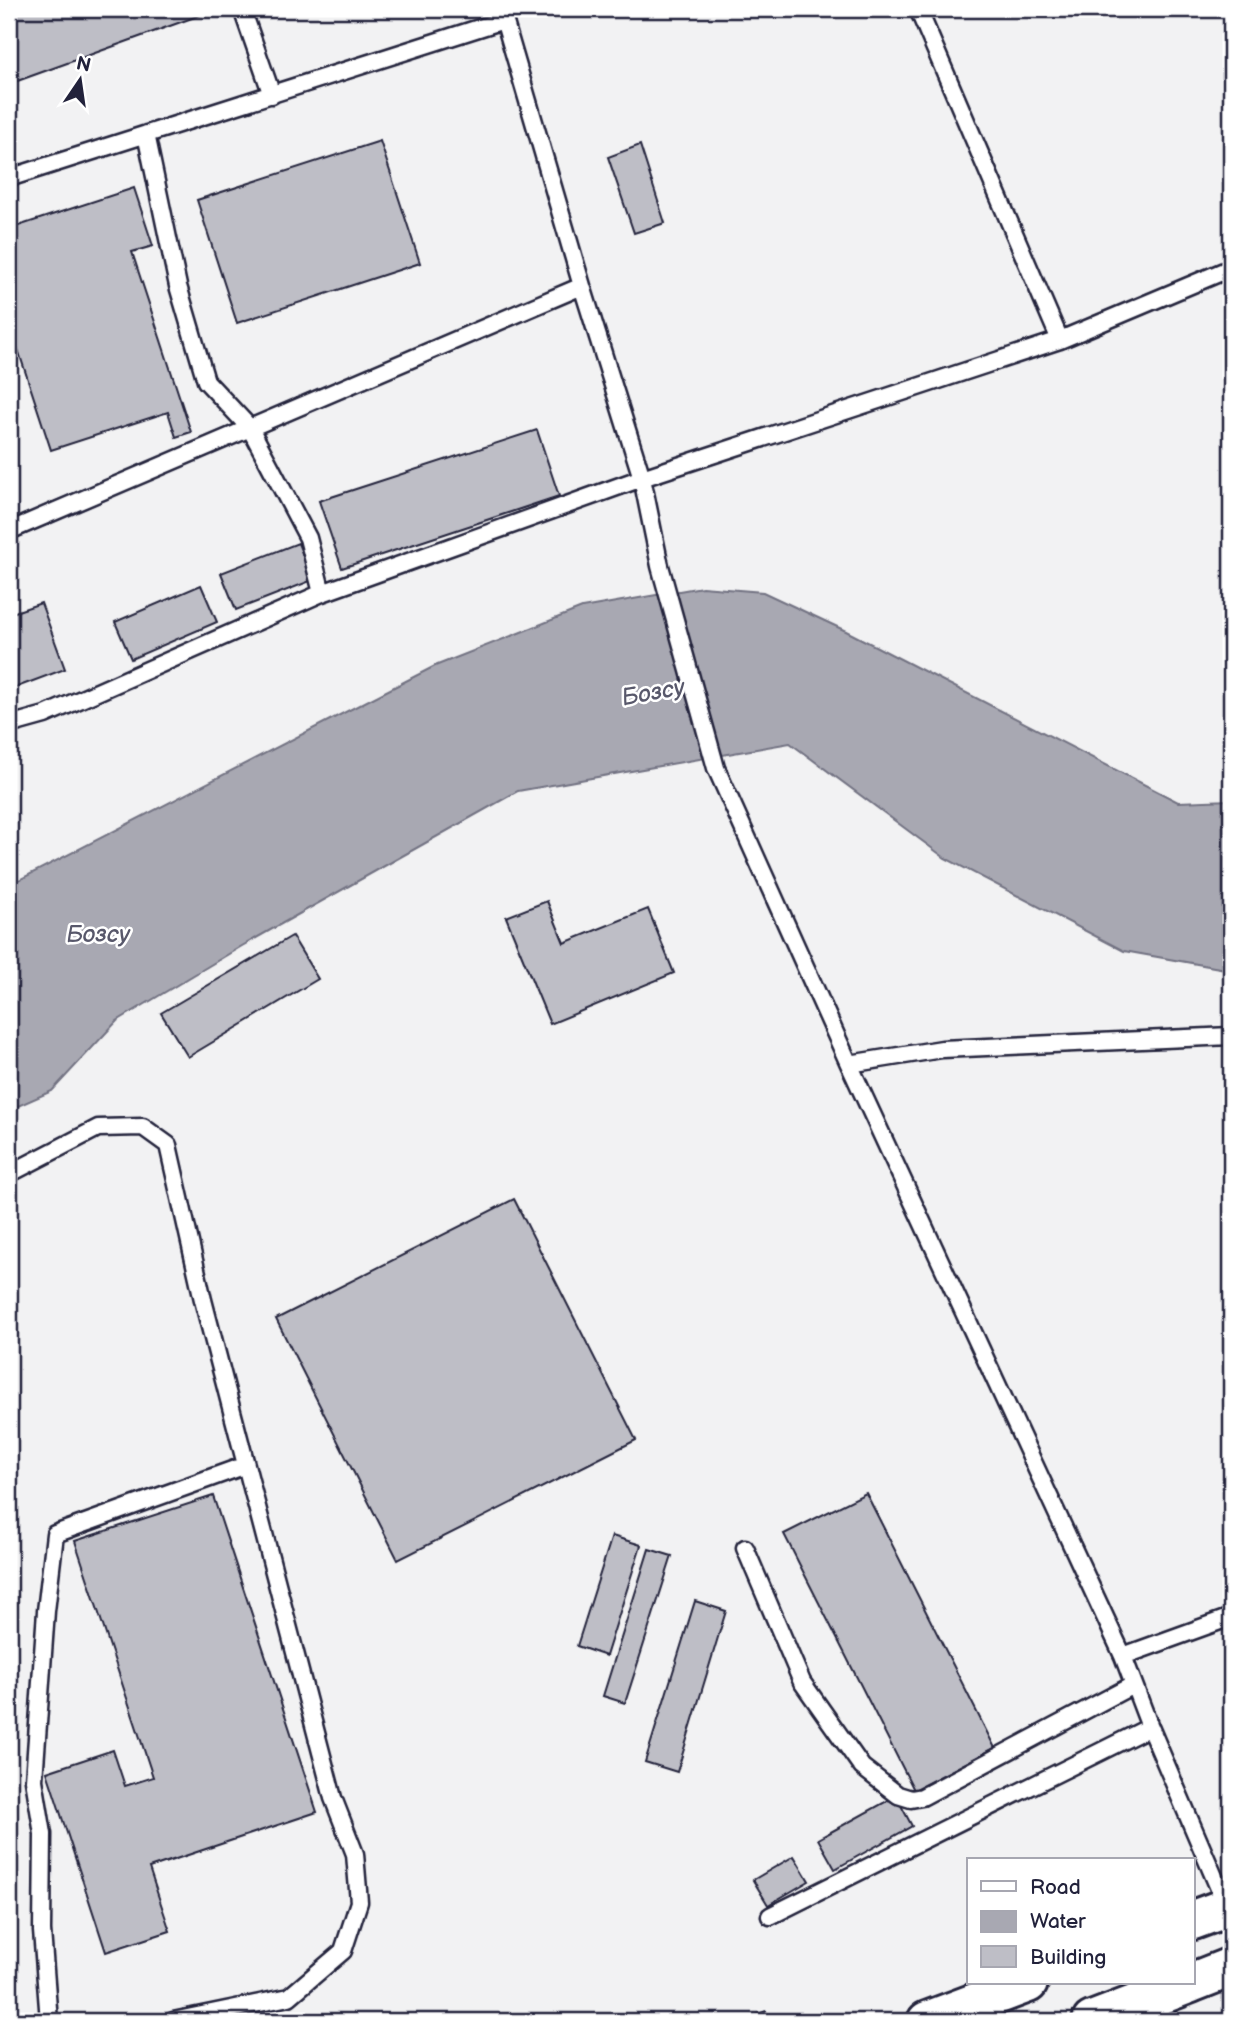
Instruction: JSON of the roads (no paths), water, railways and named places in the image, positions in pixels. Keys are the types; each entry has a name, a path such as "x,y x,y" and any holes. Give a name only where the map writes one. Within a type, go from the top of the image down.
{"main road":[{"path":"1194,1981 1231,1967"},
{"path":"927,2021 1025,1984"},
{"path":"1092,2021 1187,1984"}],"lane":[{"path":"242,9 272,94"},
{"path":"918,9 1060,340"},
{"path":"9,178 272,94 503,15 582,286 642,478 660,566 716,768 849,1064 1123,1656 1217,1911"},
{"path":"146,134 177,286 206,381 250,428 308,538 322,593"},
{"path":"9,725 44,715 322,593 642,478 1060,340 1231,268"},
{"path":"9,531 582,286"},
{"path":"849,1064 942,1049 1231,1036"},
{"path":"9,1174 98,1128 143,1127 167,1145 202,1300 333,1798 355,1854 359,1902 343,1951 289,1997 173,2021"},
{"path":"49,2021 42,1931 43,1834 34,1780 46,1611 55,1534 246,1465"},
{"path":"744,1548 802,1682 862,1767 890,1790 911,1799 922,1797 1133,1685"},
{"path":"1123,1656 1231,1617"},
{"path":"770,1916 1150,1727"}],"water":[{"name":"Бозсу","path":"702,587 763,592 846,631 1178,802 1231,800 1231,970 1124,951 945,858 790,743 518,791 242,946 117,1021 52,1091 9,1110 9,885 435,666 582,608"}]}
